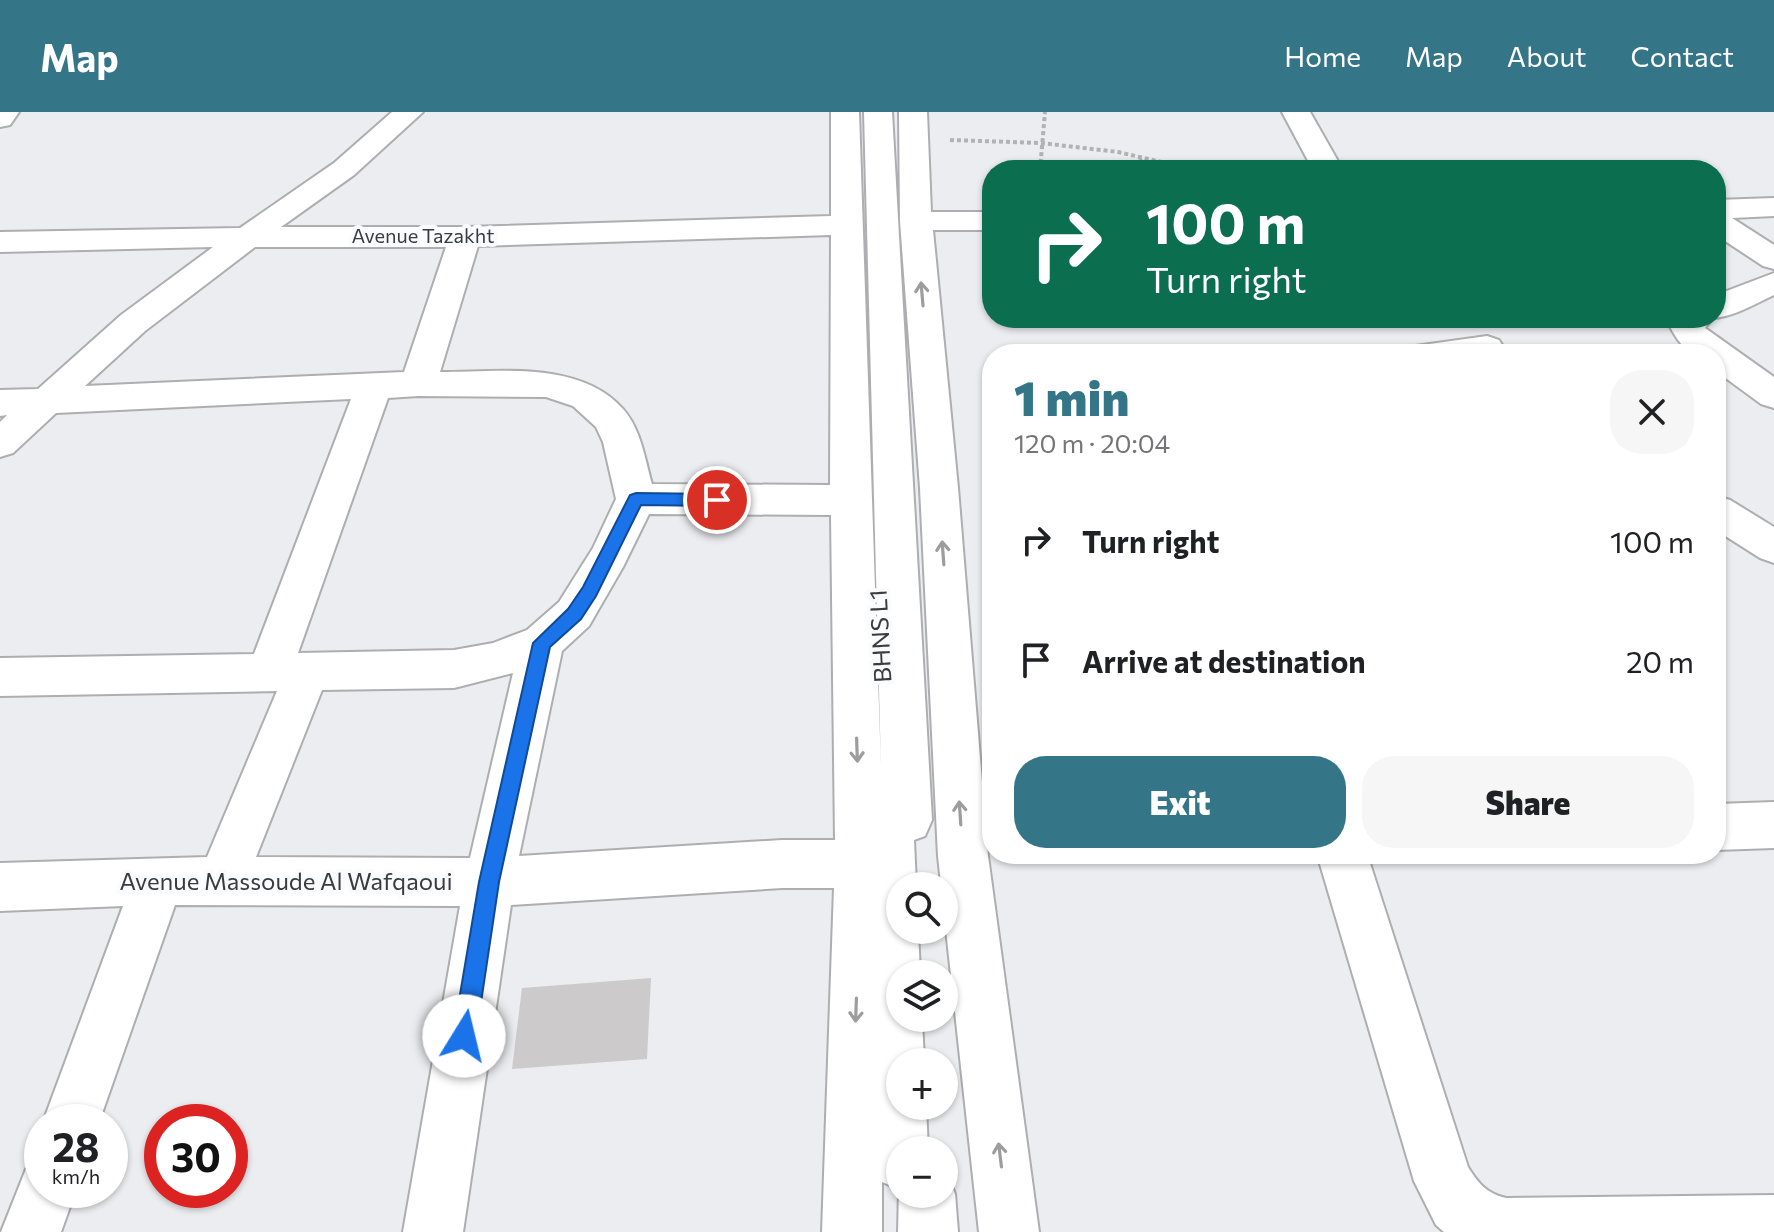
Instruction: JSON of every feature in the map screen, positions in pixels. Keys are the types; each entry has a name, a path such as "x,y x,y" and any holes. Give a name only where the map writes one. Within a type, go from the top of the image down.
{"street":[{"path":"0,119 5,112"},
{"path":"0,443 133,323 344,169 409,112"},
{"path":"845,112 850,500 860,864 852,1232"},
{"name":"BHNS L1","path":"862,112 865,319 894,910 899,1136"},
{"name":"BHNS L1","path":"878,112 910,872"},
{"path":"913,112 916,221 939,488 978,855 1009,1232"},
{"path":"1296,112 1322,160"},
{"path":"1726,209 1774,207"},
{"path":"916,221 982,221"},
{"name":"Avenue Tazakht","path":"0,242 465,237 845,225"},
{"path":"1726,228 1774,259"},
{"path":"418,384 465,237"},
{"path":"1726,304 1774,283"},
{"path":"1463,328 1483,344"},
{"path":"1688,328 1703,344"},
{"path":"1726,361 1774,395"},
{"path":"0,403 418,384 547,385 586,397 611,419 622,442 636,499 590,591 574,614 542,643 496,661 454,669 0,677"},
{"path":"221,882 373,388"},
{"path":"636,499 850,500"},
{"path":"1736,521 1774,547"},
{"path":"423,1229 489,882 542,643"},
{"path":"1726,827 1774,825"},
{"name":"Avenue Massoude Al Wafqaoui","path":"0,887 158,881 489,882 782,864 860,864"},
{"path":"1345,864 1443,1181 1457,1204 1476,1220 1506,1228 1774,1225"},
{"path":"77,1104 158,881"},
{"path":"31,1232 40,1208"},
{"path":"902,1208 903,1232"},
{"path":"927,1208 928,1232"}],"path":[{"path":"1040,160 1045,112"},
{"path":"950,152 950,139 1041,143 1118,152 1149,160"}],"building":[{"path":"651,978 647,1059 512,1069 522,988"}],"route":[{"path":"464,1036 489,882 542,643 574,614 590,591 636,499 717,500"}]}
